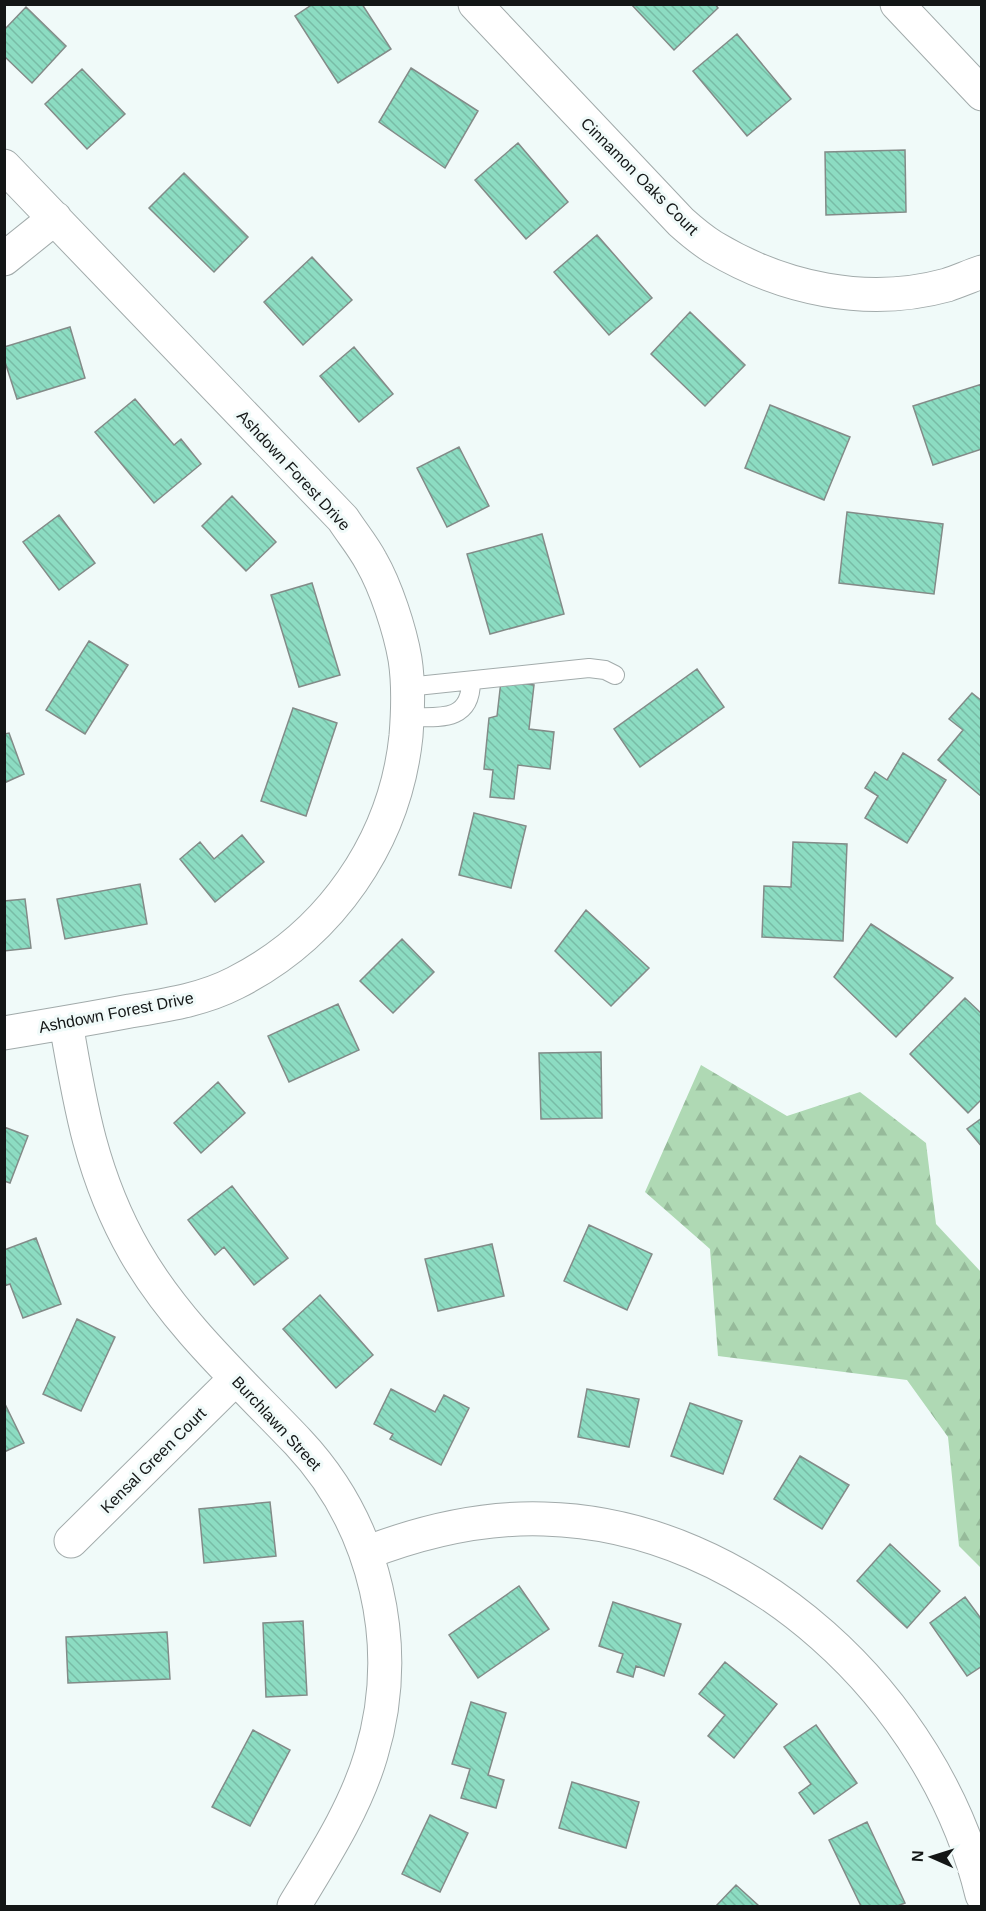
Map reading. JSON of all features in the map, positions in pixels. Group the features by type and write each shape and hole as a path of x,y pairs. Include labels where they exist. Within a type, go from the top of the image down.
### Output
{"street":[{"name":"Cinnamon Oaks Court","path":"475,4 681,222 712,247 763,273 796,284 854,294 906,292 946,285 981,272"},
{"path":"897,4 981,94"},
{"name":"Ashdown Forest Drive","path":"4,165 343,519 372,561 394,616 405,660 407,702 403,760 391,806 372,850 345,893 310,931 276,960 234,984 189,1001 4,1033"},
{"path":"4,259 55,218"},
{"name":"Burchlawn Street","path":"66,1023 89,1142 108,1199 135,1253 169,1302 235,1378 300,1444 329,1480 350,1515 366,1552 383,1616 386,1665 382,1710 371,1755 351,1805 294,1906"},
{"name":"Kensal Green Court","path":"71,1541 235,1378"},
{"path":"366,1552 405,1538 459,1525 545,1518 599,1524 653,1537 706,1557 804,1618 840,1650 886,1702 928,1761 956,1814 975,1869 981,1895"}],"lane":[{"path":"407,702 471,681 589,668 605,670 615,675"},
{"path":"407,702 444,717 460,712 471,691 471,681"}],"green space":[{"path":"701,1065 787,1116 860,1092 926,1143 936,1224 981,1272 981,1568 959,1546 948,1437 907,1380 718,1356 710,1249 645,1192"}],"building":[{"path":"313,4 362,4 391,49 338,83 295,16"},
{"path":"631,4 715,4 718,8 674,50"},
{"path":"26,7 66,46 32,83 4,56 4,30"},
{"path":"737,34 791,99 747,136 693,71"},
{"path":"411,68 478,111 445,168 379,122"},
{"path":"82,69 125,114 87,149 45,104"},
{"path":"518,143 568,202 526,239 475,180"},
{"path":"905,150 906,212 826,215 825,152"},
{"path":"184,173 248,237 214,272 149,208"},
{"path":"597,235 652,298 609,335 554,272"},
{"path":"312,257 352,300 303,345 264,302"},
{"path":"690,312 745,365 705,406 651,354"},
{"path":"70,327 85,378 17,399 4,359 4,347"},
{"path":"354,347 393,394 359,422 320,376"},
{"path":"982,384 982,449 933,465 913,406"},
{"path":"135,399 174,445 181,439 201,464 154,503 95,432"},
{"path":"770,405 850,437 824,500 745,468"},
{"path":"459,447 489,506 447,527 417,468"},
{"path":"232,496 276,542 246,571 202,526"},
{"path":"847,512 943,524 934,594 839,583"},
{"path":"59,515 95,563 59,590 23,542"},
{"path":"542,534 564,614 490,634 467,554"},
{"path":"312,583 340,675 299,687 271,595"},
{"path":"89,641 128,665 85,734 46,710"},
{"path":"697,669 724,707 640,767 614,729"},
{"path":"501,681 534,685 529,729 554,732 550,769 518,765 514,799 490,797 493,770 484,769 489,718 497,716"},
{"path":"972,693 982,701 982,797 938,760 963,730 949,719"},
{"path":"293,708 337,723 306,816 261,801"},
{"path":"9,733 24,774 4,783 4,734"},
{"path":"903,753 946,780 907,843 865,818 878,796 865,788 875,772 887,780"},
{"path":"474,813 526,826 511,888 459,875"},
{"path":"242,835 264,862 215,902 180,859 200,842 214,859"},
{"path":"793,842 847,844 843,941 762,937 764,886 791,887"},
{"path":"140,884 147,924 65,939 57,899"},
{"path":"25,899 31,948 4,951 4,901"},
{"path":"586,910 649,968 611,1006 555,951"},
{"path":"871,924 953,978 896,1037 834,977"},
{"path":"402,939 434,972 393,1013 360,981"},
{"path":"965,998 982,1014 982,1099 968,1113 910,1054"},
{"path":"338,1004 359,1050 289,1082 268,1036"},
{"path":"601,1052 602,1118 541,1119 539,1053"},
{"path":"218,1082 245,1113 201,1153 174,1123"},
{"path":"982,1118 982,1147 967,1129"},
{"path":"4,1127 28,1136 10,1183 4,1181"},
{"path":"232,1186 288,1258 254,1285 224,1247 215,1255 188,1220"},
{"path":"589,1225 652,1254 627,1310 564,1281"},
{"path":"36,1238 61,1304 23,1318 10,1284 4,1286 4,1250"},
{"path":"492,1244 504,1296 438,1311 425,1259"},
{"path":"320,1295 373,1355 336,1388 283,1329"},
{"path":"77,1319 115,1337 81,1411 43,1394"},
{"path":"391,1389 435,1412 444,1395 469,1408 441,1465 390,1439 393,1434 374,1424"},
{"path":"587,1389 639,1399 629,1447 578,1437"},
{"path":"4,1402 24,1443 4,1452"},
{"path":"690,1403 742,1421 723,1474 671,1456"},
{"path":"800,1456 849,1485 822,1529 774,1499"},
{"path":"270,1502 276,1556 204,1563 199,1509"},
{"path":"890,1544 940,1591 907,1628 857,1581"},
{"path":"519,1586 549,1629 478,1678 449,1635"},
{"path":"965,1597 982,1620 982,1666 967,1676 930,1623"},
{"path":"613,1602 681,1624 664,1676 636,1666 633,1677 617,1672 623,1654 599,1646"},
{"path":"303,1621 307,1695 266,1697 263,1623"},
{"path":"167,1632 170,1679 68,1683 66,1637"},
{"path":"725,1662 777,1704 734,1758 708,1736 725,1715 699,1694"},
{"path":"471,1702 506,1713 488,1775 504,1780 496,1808 461,1798 470,1769 452,1764"},
{"path":"816,1725 857,1783 814,1814 799,1793 811,1784 784,1747"},
{"path":"253,1730 290,1750 250,1826 212,1807"},
{"path":"572,1782 639,1802 626,1848 559,1828"},
{"path":"430,1815 468,1833 440,1892 402,1874"},
{"path":"867,1822 905,1903 897,1906 861,1906 829,1840"},
{"path":"736,1885 759,1906 716,1906"}]}
